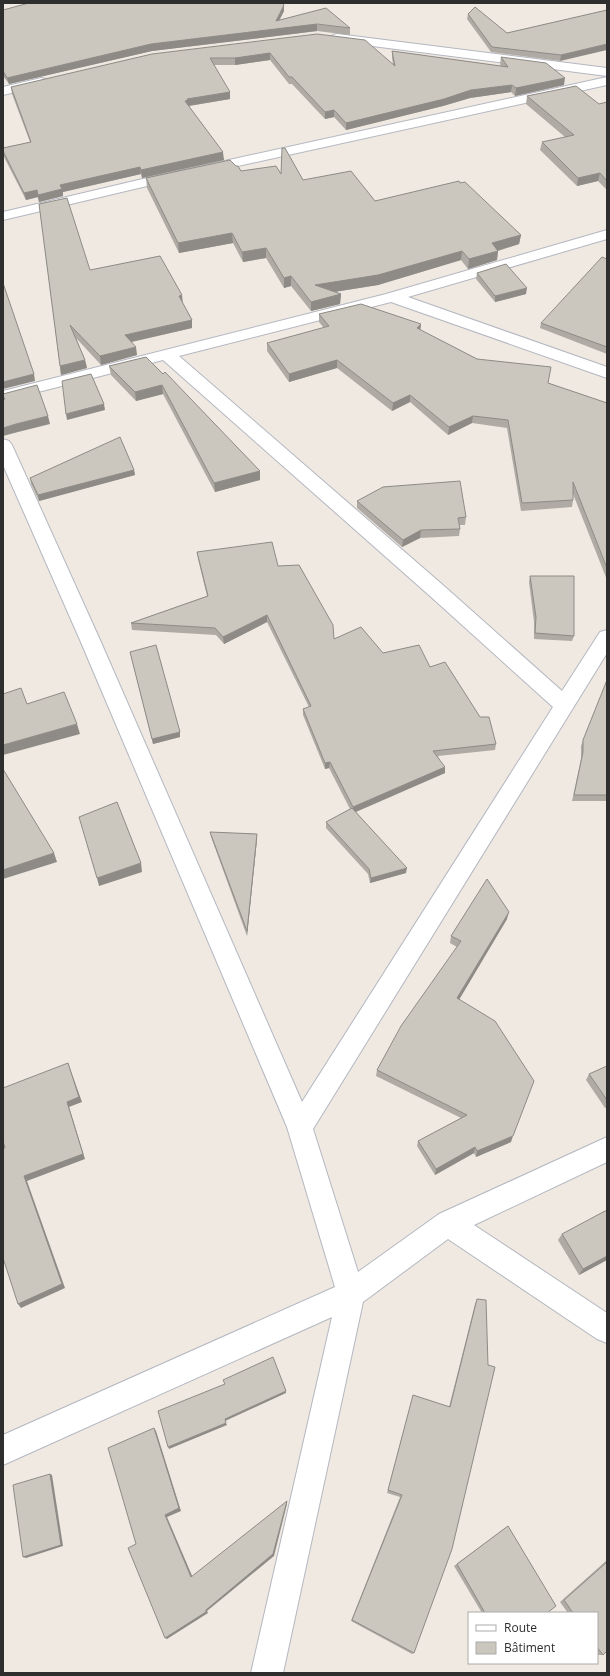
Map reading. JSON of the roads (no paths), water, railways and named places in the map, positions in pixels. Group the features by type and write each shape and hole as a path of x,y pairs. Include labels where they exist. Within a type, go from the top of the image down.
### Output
{"street":[{"path":"325,37 607,72"},
{"path":"3,91 55,79"},
{"path":"3,216 147,182 607,81"},
{"path":"3,396 392,297 607,234"},
{"path":"392,297 607,373"},
{"path":"166,354 437,591 564,705"},
{"path":"3,445 90,640 300,1127 351,1294 267,1673"},
{"path":"300,1127 607,637"},
{"path":"3,1450 351,1294 448,1223 607,1149"},
{"path":"448,1223 607,1329"}]}
